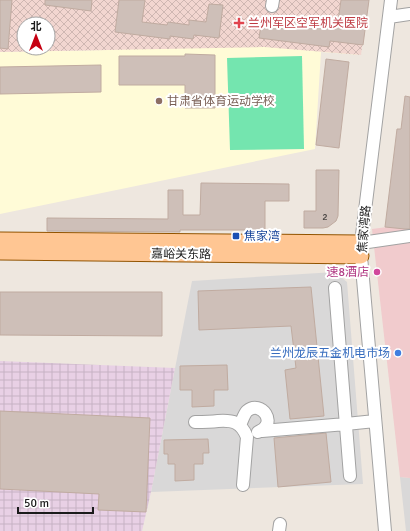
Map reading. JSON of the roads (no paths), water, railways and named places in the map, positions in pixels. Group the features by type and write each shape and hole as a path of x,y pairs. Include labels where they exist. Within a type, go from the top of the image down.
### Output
{"main road":[{"name":"嘉峪关东路","path":"0,240 361,249"},
{"name":"嘉峪关东路","path":"0,252 361,249"}],"street":[{"name":"焦家湾路","path":"385,531 361,249 391,0"},
{"path":"389,17 410,14"},
{"path":"361,249 410,238"},
{"path":"335,288 350,476"},
{"path":"240,425 248,411 259,408 266,413 268,421 262,431"},
{"path":"195,422 226,420 240,425 244,430 247,437 243,485"},
{"path":"247,437 262,431 376,421"}],"place":[{"name":"兰州军区空军机关医院","path":"239,23"},
{"name":"甘肃省体育运动学校","path":"159,101"},
{"name":"焦家湾","path":"236,236"},
{"name":"速8酒店","path":"377,272"},
{"name":"兰州龙辰五金机电市场","path":"398,353"}]}
